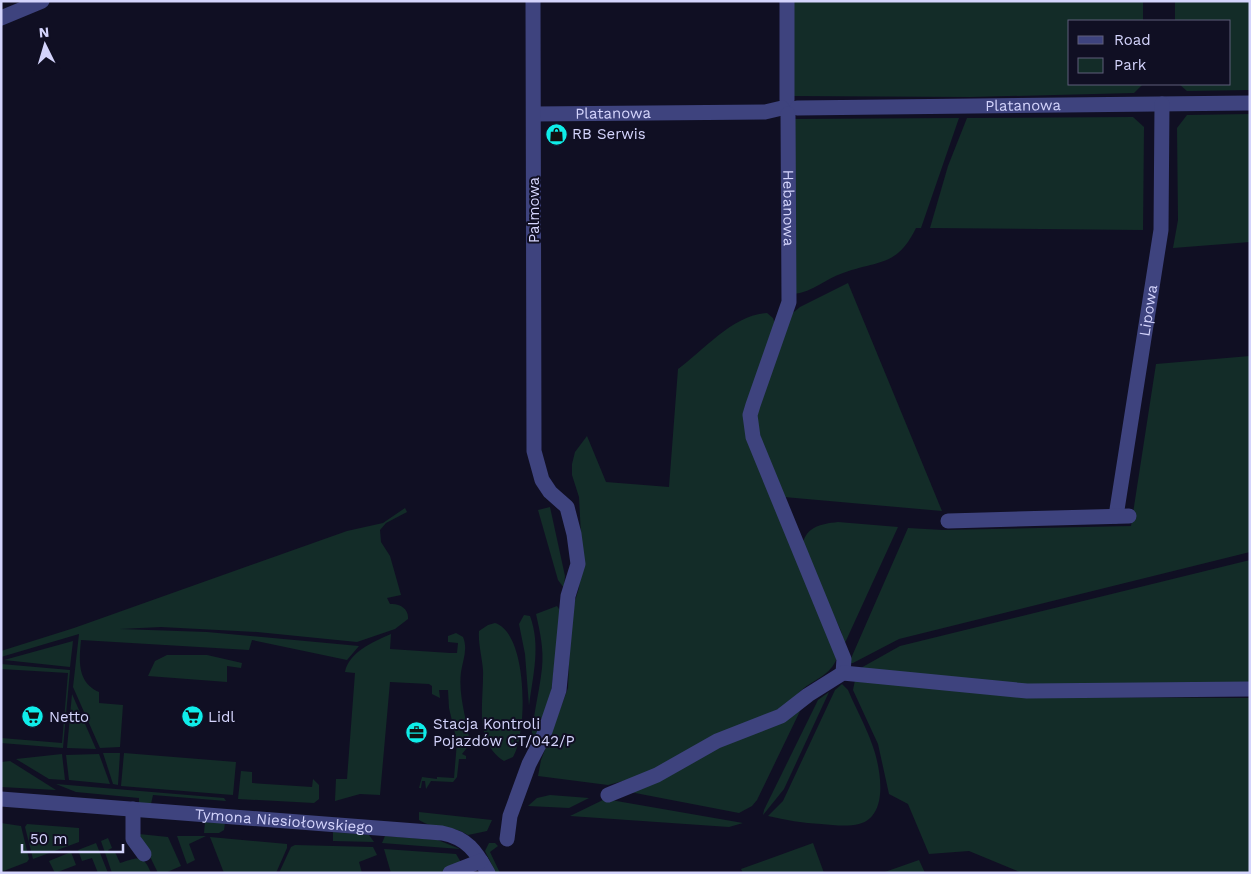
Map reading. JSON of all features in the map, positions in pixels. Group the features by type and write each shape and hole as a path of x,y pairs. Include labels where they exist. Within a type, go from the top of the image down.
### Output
{"street":[{"path":"1,18 42,1"},
{"name":"Palmowa","path":"508,839 510,816 529,764 543,737 559,690 567,604 578,564 574,534 567,506 550,492 537,469 534,451 533,1"},
{"name":"Hebanowa","path":"786,1 789,107 789,302 753,405 751,425 753,437 844,659 843,673"},
{"name":"Platanowa","path":"534,114 765,112 789,107 1250,103"},
{"name":"Lipowa","path":"948,521 1123,516 1161,230 1162,104"},
{"path":"608,796 657,775 717,741 781,716 808,695 843,673 1027,691 1250,689"},
{"name":"Tymona Niesiołowskiego","path":"1,799 442,833 453,835 469,844 484,867"},
{"path":"133,809 133,839 144,854"},
{"path":"450,873 484,867"}],"green space":[{"path":"791,1 1143,1 1143,20 1068,20 1068,85 1142,85 1134,93 970,97 792,96"},
{"path":"1175,1 1250,1 1250,90 1187,91 1180,85 1231,85 1231,20 1175,20"},
{"path":"1250,114 1250,242 1173,248 1178,220 1177,128 1187,115"},
{"path":"1133,117 1144,127 1143,230 930,228 948,166 967,118"},
{"path":"959,118 921,228 916,228 902,250 886,260 843,273 807,291 794,294 792,119"},
{"path":"848,283 942,511 784,497 757,438 756,413 789,316 800,307"},
{"path":"767,313 773,318 775,324 748,404 838,655 829,671 804,688 787,705 638,777 608,785 538,776 541,760 568,688 571,613 579,588 582,555 579,497 572,475 575,452 587,436 606,482 669,487 678,369 731,326 743,319"},
{"path":"1250,356 1250,552 899,639 853,663 849,663 908,528 943,530 1131,526 1156,364"},
{"path":"550,507 565,576 564,588 558,580 538,510"},
{"path":"405,508 407,512 386,523 380,530 381,542 390,556 401,595 387,598 390,604 403,607 408,615 408,619 395,629 357,642 257,632 161,627 120,629 207,632 359,646 347,660 252,640 249,650 81,640 80,663 83,677 92,688 99,692 99,703 123,705 120,747 100,748 73,687 79,634 1,657 1,651 74,628 347,531 383,523"},
{"path":"838,522 898,527 844,645 841,631 802,547 806,535 814,528"},
{"path":"1250,560 1250,685 1028,688 859,669 900,646"},
{"path":"557,606 561,612 550,701 531,750 532,729 542,661 541,641 536,614"},
{"path":"524,615 530,616 536,649 529,706 525,654 519,624"},
{"path":"495,623 506,631 514,645 522,684 523,706 518,744 513,757 504,761 494,753 488,743 482,720 483,670 479,631"},
{"path":"456,633 463,637 465,650 460,681 470,744 462,754 466,756 466,759 459,759 457,777 453,782 431,781 426,789 425,781 422,781 421,788 419,788 422,777 437,779 437,777 454,778 457,742 449,708 448,690 439,690 440,698 432,694 432,686 429,684 390,682 380,795 360,794 335,801 336,779 347,779 355,673 345,672 347,665 357,653 370,644 391,634 390,649 450,653 457,653 458,643 448,642 448,636"},
{"path":"73,641 70,667 4,660"},
{"path":"167,655 207,655 242,663 241,668 227,666 227,682 148,676 155,661"},
{"path":"1,664 70,670 63,748 1,743 1,738 62,743 68,673 1,669"},
{"path":"855,680 1026,697 1250,698 1250,873 1022,873 969,851 929,854 908,804 889,794 878,744 853,690"},
{"path":"842,684 848,690 866,729 877,762 880,793 875,812 868,820 859,824 845,826 801,822 768,816 783,801 835,690"},
{"path":"829,692 784,789 763,815 818,700"},
{"path":"72,694 96,749 67,748"},
{"path":"801,709 757,800 752,806 739,813 630,792 706,752"},
{"path":"103,753 120,753 118,785 113,784"},
{"path":"124,753 236,762 233,795 121,786"},
{"path":"62,754 65,780 49,779 16,759"},
{"path":"99,754 110,784 69,780 66,755"},
{"path":"10,761 56,790 1,787 1,762"},
{"path":"241,771 252,772 252,783 312,787 313,779 319,785 319,799 314,803 238,799"},
{"path":"56,784 224,798 226,801 153,795 151,804 139,803 139,798 76,792"},
{"path":"550,795 589,798 569,808 528,806 537,798"},
{"path":"605,799 743,823 729,827 570,816"},
{"path":"419,812 492,820 487,831 468,835 456,830 425,823 419,820"},
{"path":"205,822 225,823 224,830 219,833 204,833"},
{"path":"1,823 21,826 29,859 27,862 1,872"},
{"path":"27,824 79,828 79,842 33,859 25,827"},
{"path":"333,832 369,835 374,842 333,841"},
{"path":"139,834 168,837 181,866 165,873 158,873"},
{"path":"177,836 206,836 189,844 195,860 187,864"},
{"path":"385,836 438,840 460,849 382,843"},
{"path":"210,837 287,844 287,848 276,873 224,873"},
{"path":"108,838 112,848 108,850 110,853 115,852 120,863 139,859 145,862 151,873 112,873 101,841"},
{"path":"96,843 108,873 98,873 92,858 82,861 78,850"},
{"path":"489,843 495,843 498,846 490,852 500,873 496,873 485,851"},
{"path":"813,843 824,873 743,873 741,869"},
{"path":"295,845 373,847 377,855 359,862 362,873 279,873 291,847"},
{"path":"384,849 456,854 462,864 438,873 391,873"},
{"path":"71,852 76,865 55,873 49,861"},
{"path":"919,860 925,873 882,873"}],"place":[{"name":"RB Serwis","path":"556,134"},
{"name":"Netto","path":"33,717"},
{"name":"Lidl","path":"192,717"},
{"name":"Stacja Kontroli Pojazdów CT/042/P","path":"417,733"}]}
